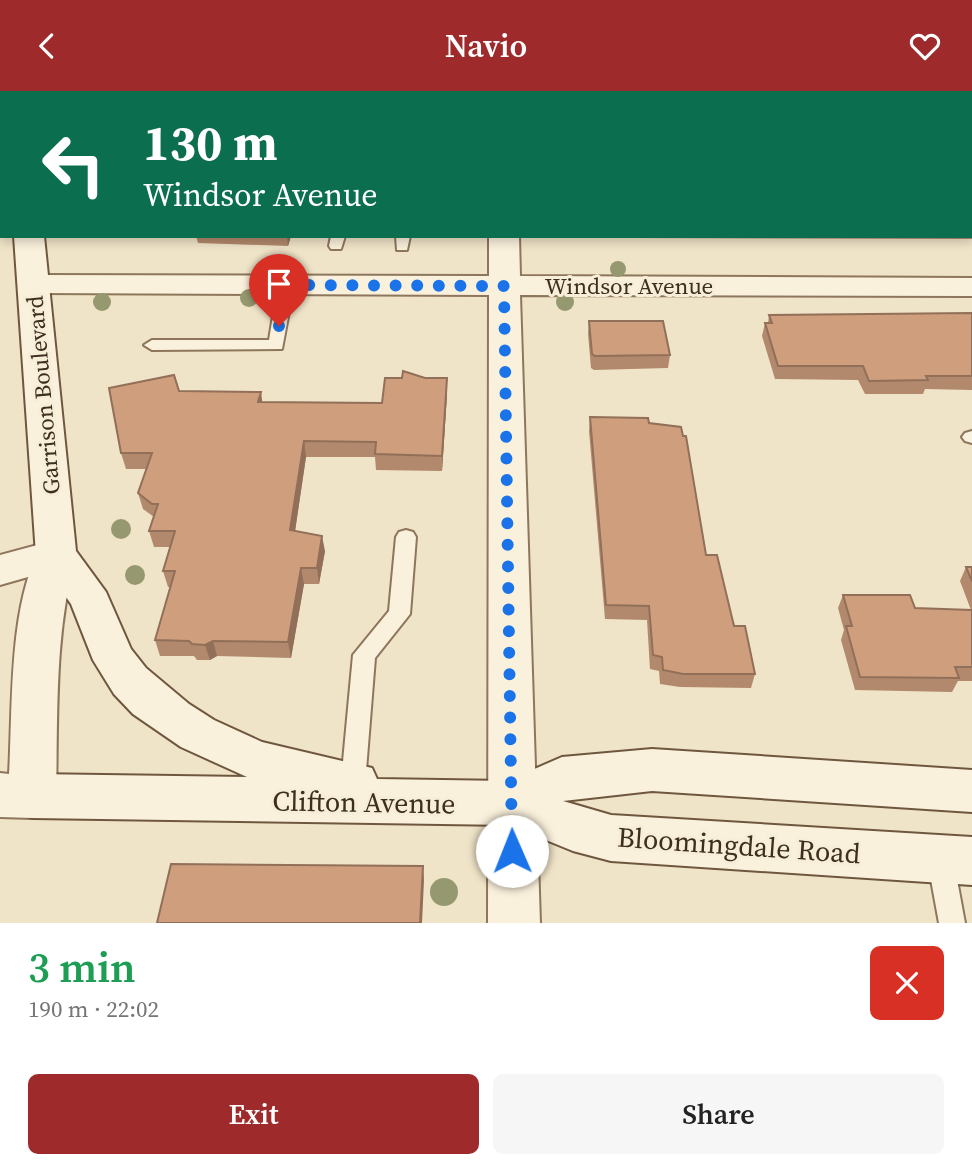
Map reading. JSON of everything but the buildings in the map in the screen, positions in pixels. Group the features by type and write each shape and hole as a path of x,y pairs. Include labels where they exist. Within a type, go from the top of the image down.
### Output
{"street":[{"name":"Garrison Boulevard","path":"16,796 45,584 56,555 29,238"},
{"path":"504,238 514,923"},
{"name":"Windsor Avenue","path":"34,284 972,287"},
{"path":"0,570 56,555 78,580 94,608 116,662 144,696 184,725 239,753 301,774 353,783 413,803"},
{"name":"Clifton Avenue","path":"16,796 511,803 562,778 652,770 806,778 972,791"},
{"name":"Bloomingdale Road","path":"511,803 573,828 611,838 956,859"}],"lane":[{"path":"152,345 276,345 286,285"},
{"path":"353,783 363,655 399,614 406,537"},
{"path":"952,923 956,859"}],"route":[{"path":"279,326 286,285 504,286 512,851"}]}
